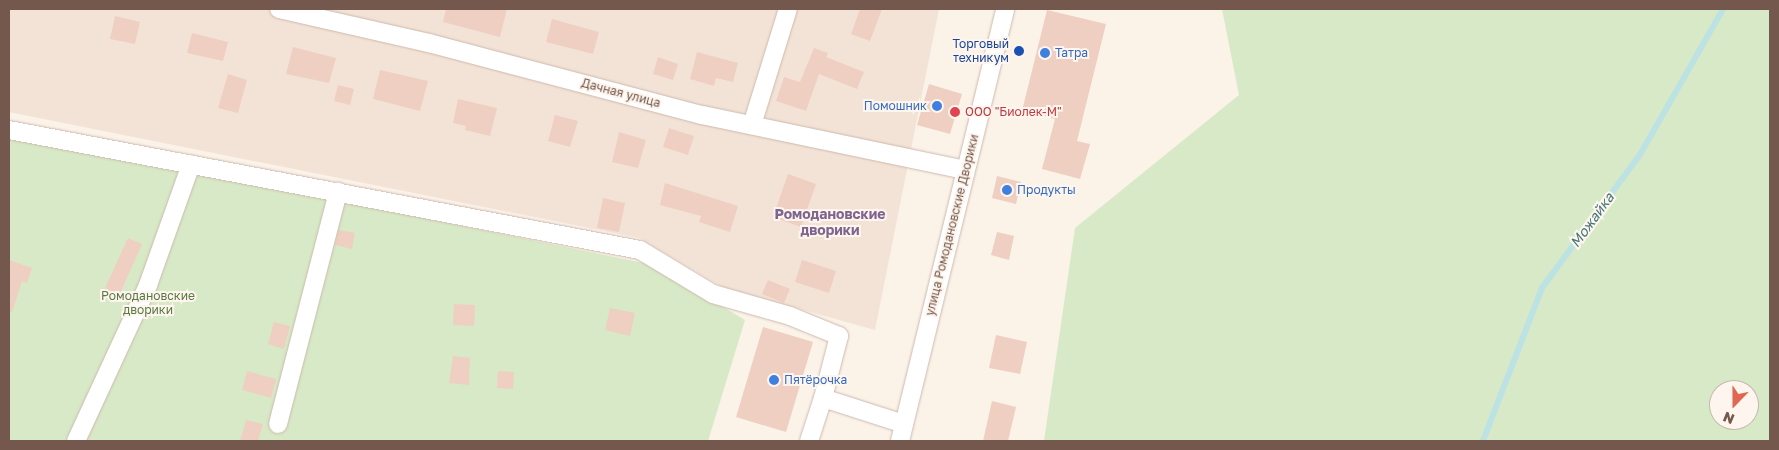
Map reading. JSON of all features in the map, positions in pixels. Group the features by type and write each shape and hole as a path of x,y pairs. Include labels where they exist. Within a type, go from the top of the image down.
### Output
{"street":[{"name":"Дачная улица","path":"279,9 429,43 752,125 965,170"},
{"path":"752,125 788,9"},
{"name":"улица Ромодановские Дворики","path":"902,433 1005,9"},
{"path":"9,132 191,164 640,250 713,294 790,316 840,336 810,441"},
{"path":"76,441 148,285 191,164"},
{"path":"278,424 338,192"},
{"path":"823,398 902,433"}],"shaded area":[{"path":"9,9 939,9 875,330 724,288 639,238 9,112"}],"green space":[{"path":"1222,9 1770,9 1770,441 1044,441 1075,228 1239,95"},
{"name":"Ромодановские дворики","path":"9,133 653,265 745,320 708,441 9,441"}],"building":[{"path":"446,9 507,9 500,37 443,22"},
{"path":"860,9 882,9 870,41 851,34"},
{"path":"1047,10 1106,24 1077,141 1090,144 1080,179 1042,169 1055,119 1022,111"},
{"path":"115,16 140,22 135,44 110,39"},
{"path":"552,19 599,32 593,54 546,42"},
{"path":"192,33 228,42 223,61 187,53"},
{"path":"293,47 336,58 329,83 286,74"},
{"path":"814,48 828,53 826,57 864,72 857,89 819,74 806,111 776,101 784,77 800,82"},
{"path":"697,52 738,63 733,82 716,78 714,86 690,79"},
{"path":"658,57 678,64 673,80 653,74"},
{"path":"380,70 428,81 420,111 373,99"},
{"path":"228,74 247,80 238,113 218,108"},
{"path":"929,84 962,94 950,134 917,125"},
{"path":"338,85 354,89 350,105 334,101"},
{"path":"458,99 497,108 490,136 465,130 466,126 453,123"},
{"path":"555,115 578,121 570,147 548,141"},
{"path":"669,128 694,136 688,155 663,147"},
{"path":"619,132 646,140 638,168 612,162"},
{"path":"788,174 816,184 801,227 773,217"},
{"name":"Продукты","path":"997,176 1021,182 1016,204 992,198"},
{"path":"665,183 738,206 730,232 699,222 701,216 660,205"},
{"path":"603,198 625,203 619,232 597,228"},
{"path":"339,230 355,233 352,249 335,245"},
{"path":"997,232 1014,236 1009,260 991,255"},
{"path":"128,238 142,244 119,296 105,288"},
{"path":"9,260 32,268 27,283 22,281 12,312 9,312"},
{"path":"802,260 836,271 829,293 795,282"},
{"path":"768,280 790,289 784,303 762,294"},
{"path":"454,304 475,305 474,326 453,325"},
{"path":"610,308 635,313 630,336 605,330"},
{"path":"274,322 290,326 284,349 268,344"},
{"name":"Пятёрочка","path":"763,327 813,342 786,432 736,417"},
{"path":"996,335 1027,342 1020,374 989,368"},
{"path":"453,356 470,358 469,385 449,383"},
{"path":"247,371 276,379 271,398 242,390"},
{"path":"498,371 514,372 513,389 497,388"},
{"path":"992,401 1016,407 1008,441 983,441"},
{"path":"246,420 263,424 258,441 240,441"}],"waterway":[{"name":"Можайка","path":"1483,441 1542,288 1641,153 1723,9"}],"place":[{"name":"Торговый техникум","path":"1019,51"},
{"name":"Татра","path":"1045,53"},
{"name":"Помошник","path":"937,106"},
{"name":"ООО \"Биолек-М\"","path":"955,112"},
{"name":"Продукты","path":"1007,190"},
{"name":"Пятёрочка","path":"774,380"}],"district":[{"name":"Ромодановские дворики","path":"830,222"}]}
